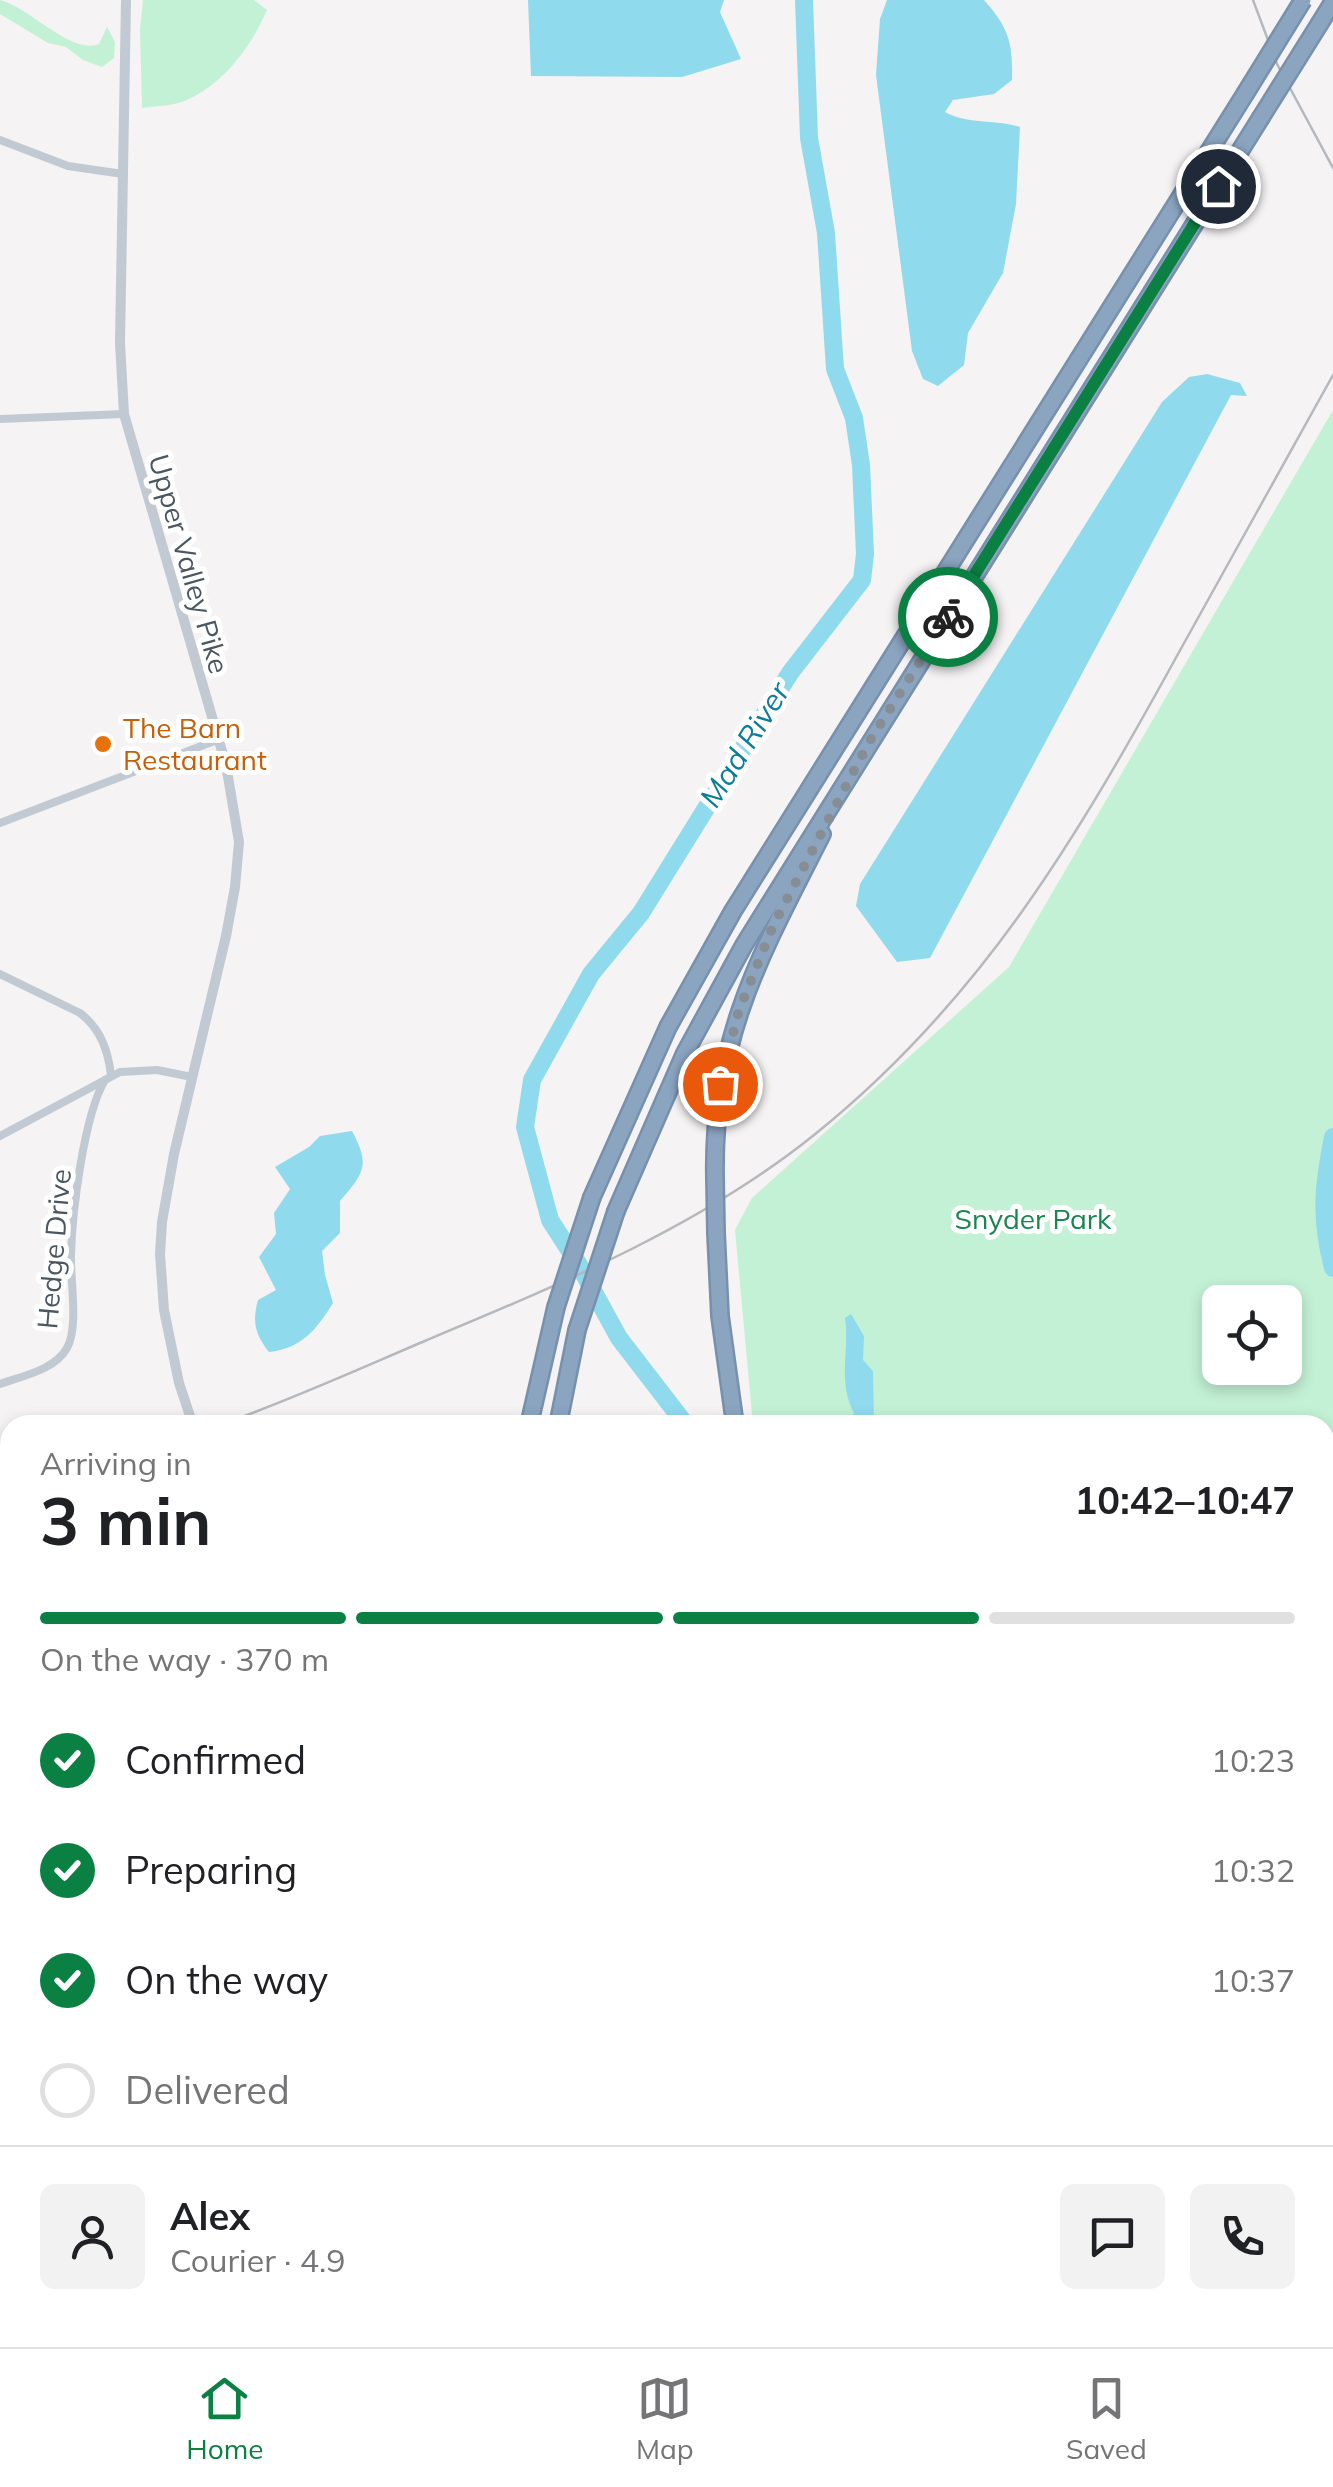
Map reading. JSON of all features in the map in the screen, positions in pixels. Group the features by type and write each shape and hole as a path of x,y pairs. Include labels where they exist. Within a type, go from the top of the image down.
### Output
{"highway":[{"path":"531,1415 556,1307 592,1197 668,1027 733,911 1304,0"},
{"path":"560,1415 577,1330 616,1211 664,1098 714,997 869,742 1333,2"},
{"path":"734,1415 720,1316 716,1232 720,1084 739,1010 773,926 869,742"}],"street":[{"name":"Upper Valley Pike","path":"126,0 120,342 124,414 237,820 238,865 226,936 166,1192 160,1254 170,1346 190,1415"},
{"path":"0,140 34,156 89,172 123,174"},
{"path":"0,419 124,414"},
{"path":"0,823 217,740"},
{"path":"0,974 91,1022 108,1055 108,1078"},
{"path":"0,1136 53,1111 108,1078 157,1070 192,1077"},
{"name":"Hedge Drive","path":"0,1384 40,1369 68,1346 73,1222 94,1103 108,1078"}],"green space":[{"path":"0,0 76,43 99,44 107,27 115,42 114,58 102,67 83,60 66,47 48,43 0,14"},
{"path":"143,0 254,0 267,10 244,51 210,86 182,102 142,108"},
{"name":"Snyder Park","path":"1333,410 1333,1415 752,1415 735,1230 752,1198 1009,967"}],"water":[{"path":"528,0 724,0 720,12 741,59 682,77 531,76"},
{"path":"887,0 984,0 1004,28 1012,56 1012,80 994,94 953,100 945,112 963,119 1020,127 1016,204 1003,273 968,333 964,365 938,386 923,379 912,351 876,75 880,19"},
{"path":"1207,374 1240,383 1247,396 1231,395 930,958 897,962 856,906 860,884 1162,402 1189,377"},
{"path":"352,1131 361,1152 362,1168 340,1201 340,1233 322,1251 333,1303 307,1336 290,1347 269,1352 258,1333 255,1315 258,1300 276,1290 259,1257 276,1234 274,1213 290,1189 275,1167 320,1136"},
{"path":"851,1314 864,1336 863,1360 873,1371 874,1415 854,1415 849,1401 845,1318"}],"waterway":[{"name":"Mad River","path":"678,1415 619,1338 550,1220 525,1127 532,1080 591,974 641,913 790,673 862,580 865,554 861,465 854,418 835,369 826,233 809,138 804,0"},
{"path":"1333,1137 1324,1202 1333,1268"}],"railway":[{"path":"1253,0 1277,64 1333,168"},
{"path":"246,1415 628,1251 725,1198 770,1168 873,1083 976,972 1062,852 1140,722 1333,375"}],"way so far":[{"path":"720,1084 739,1010 773,926 869,742 948,617"}],"place":[{"name":"The Barn Restaurant","path":"103,744"}],"route":[{"path":"948,617 1218,186"}]}
